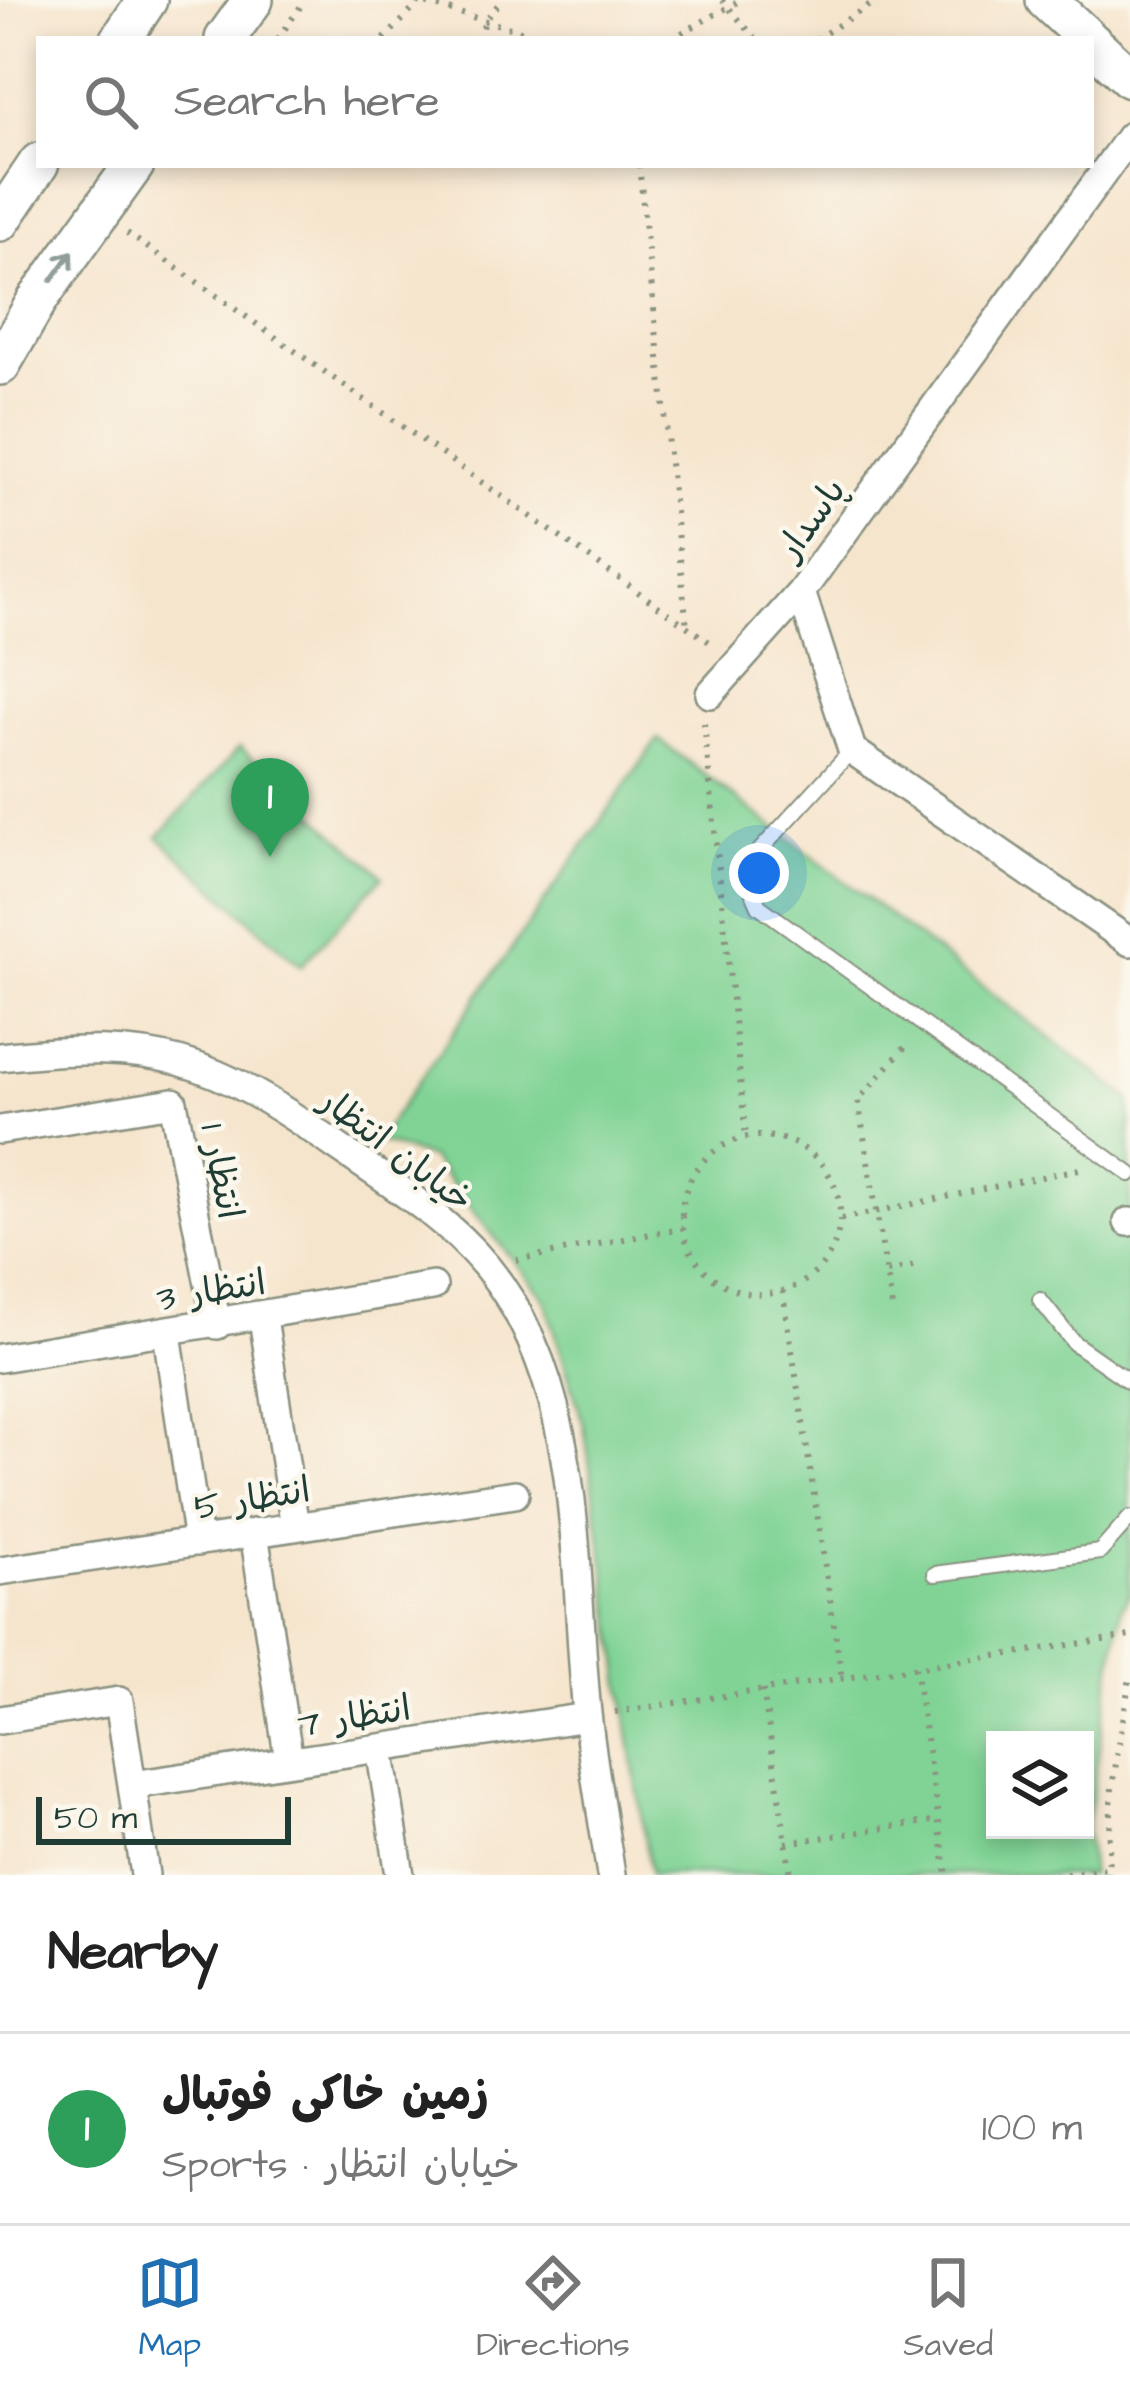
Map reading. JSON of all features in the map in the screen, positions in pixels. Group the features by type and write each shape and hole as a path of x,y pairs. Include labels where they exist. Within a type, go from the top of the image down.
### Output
{"main road":[{"path":"124,36 148,0"},
{"path":"227,36 253,0"},
{"path":"1046,0 1086,36"},
{"path":"1094,44 1130,78"},
{"path":"0,221 36,167"},
{"path":"0,364 132,168"}],"street":[{"name":"پاسدار","path":"852,750 801,592 1130,136"},
{"path":"710,694 801,592"},
{"path":"852,750 1130,942"},
{"name":"خیابان انتظار","path":"0,1057 129,1050 193,1062 255,1089 428,1210 486,1266 517,1311 558,1423 587,1717 611,1875"},
{"name":"انتظار 1","path":"0,1130 173,1102 217,1325"},
{"name":"انتظار 3","path":"0,1358 263,1318 433,1286"},
{"path":"263,1318 295,1527"},
{"path":"166,1333 198,1541"},
{"name":"انتظار 5","path":"0,1571 515,1494"},
{"path":"254,1533 289,1762"},
{"path":"0,1720 118,1701 145,1875"},
{"name":"انتظار 7","path":"132,1785 587,1717"},
{"path":"380,1748 400,1875"}],"lane":[{"path":"852,750 753,858 748,881 759,906 1130,1174"},
{"path":"1040,1300 1074,1342 1130,1382"},
{"path":"935,1574 1100,1552 1130,1518"}],"path":[{"path":"280,36 305,0"},
{"path":"481,36 485,20 502,0"},
{"path":"676,36 726,3 741,0"},
{"path":"821,36 878,0"},
{"path":"387,36 418,1 537,36"},
{"path":"726,3 754,36"},
{"path":"638,168 687,628"},
{"path":"100,213 737,662"},
{"path":"710,694 703,728 746,1137"},
{"path":"892,1306 858,1100 923,1028"},
{"path":"746,1137 774,1137 801,1147 823,1165 837,1190 841,1219 824,1264 783,1292 757,1295 719,1282 691,1253 682,1228 682,1204 696,1171 723,1146 746,1137"},
{"path":"841,1219 1113,1162"},
{"path":"486,1266 682,1228"},
{"path":"886,1272 913,1266"},
{"path":"783,1292 842,1678"},
{"path":"587,1717 1130,1636"},
{"path":"915,1667 947,1875"},
{"path":"1054,1875 1107,1871 1112,1788 1130,1677"},
{"path":"763,1690 790,1875"},
{"path":"786,1843 939,1820"}],"green space":[{"path":"658,739 1130,1099 1130,1593 1122,1607 1094,1780 1094,1731 986,1731 986,1839 1087,1839 1091,1875 650,1875 584,1426 545,1299 430,1158 377,1141"},
{"path":"240,747 383,876 301,966 158,837"}],"place":[{"name":"زمین خاکی فوتبال","path":"270,857"}]}
